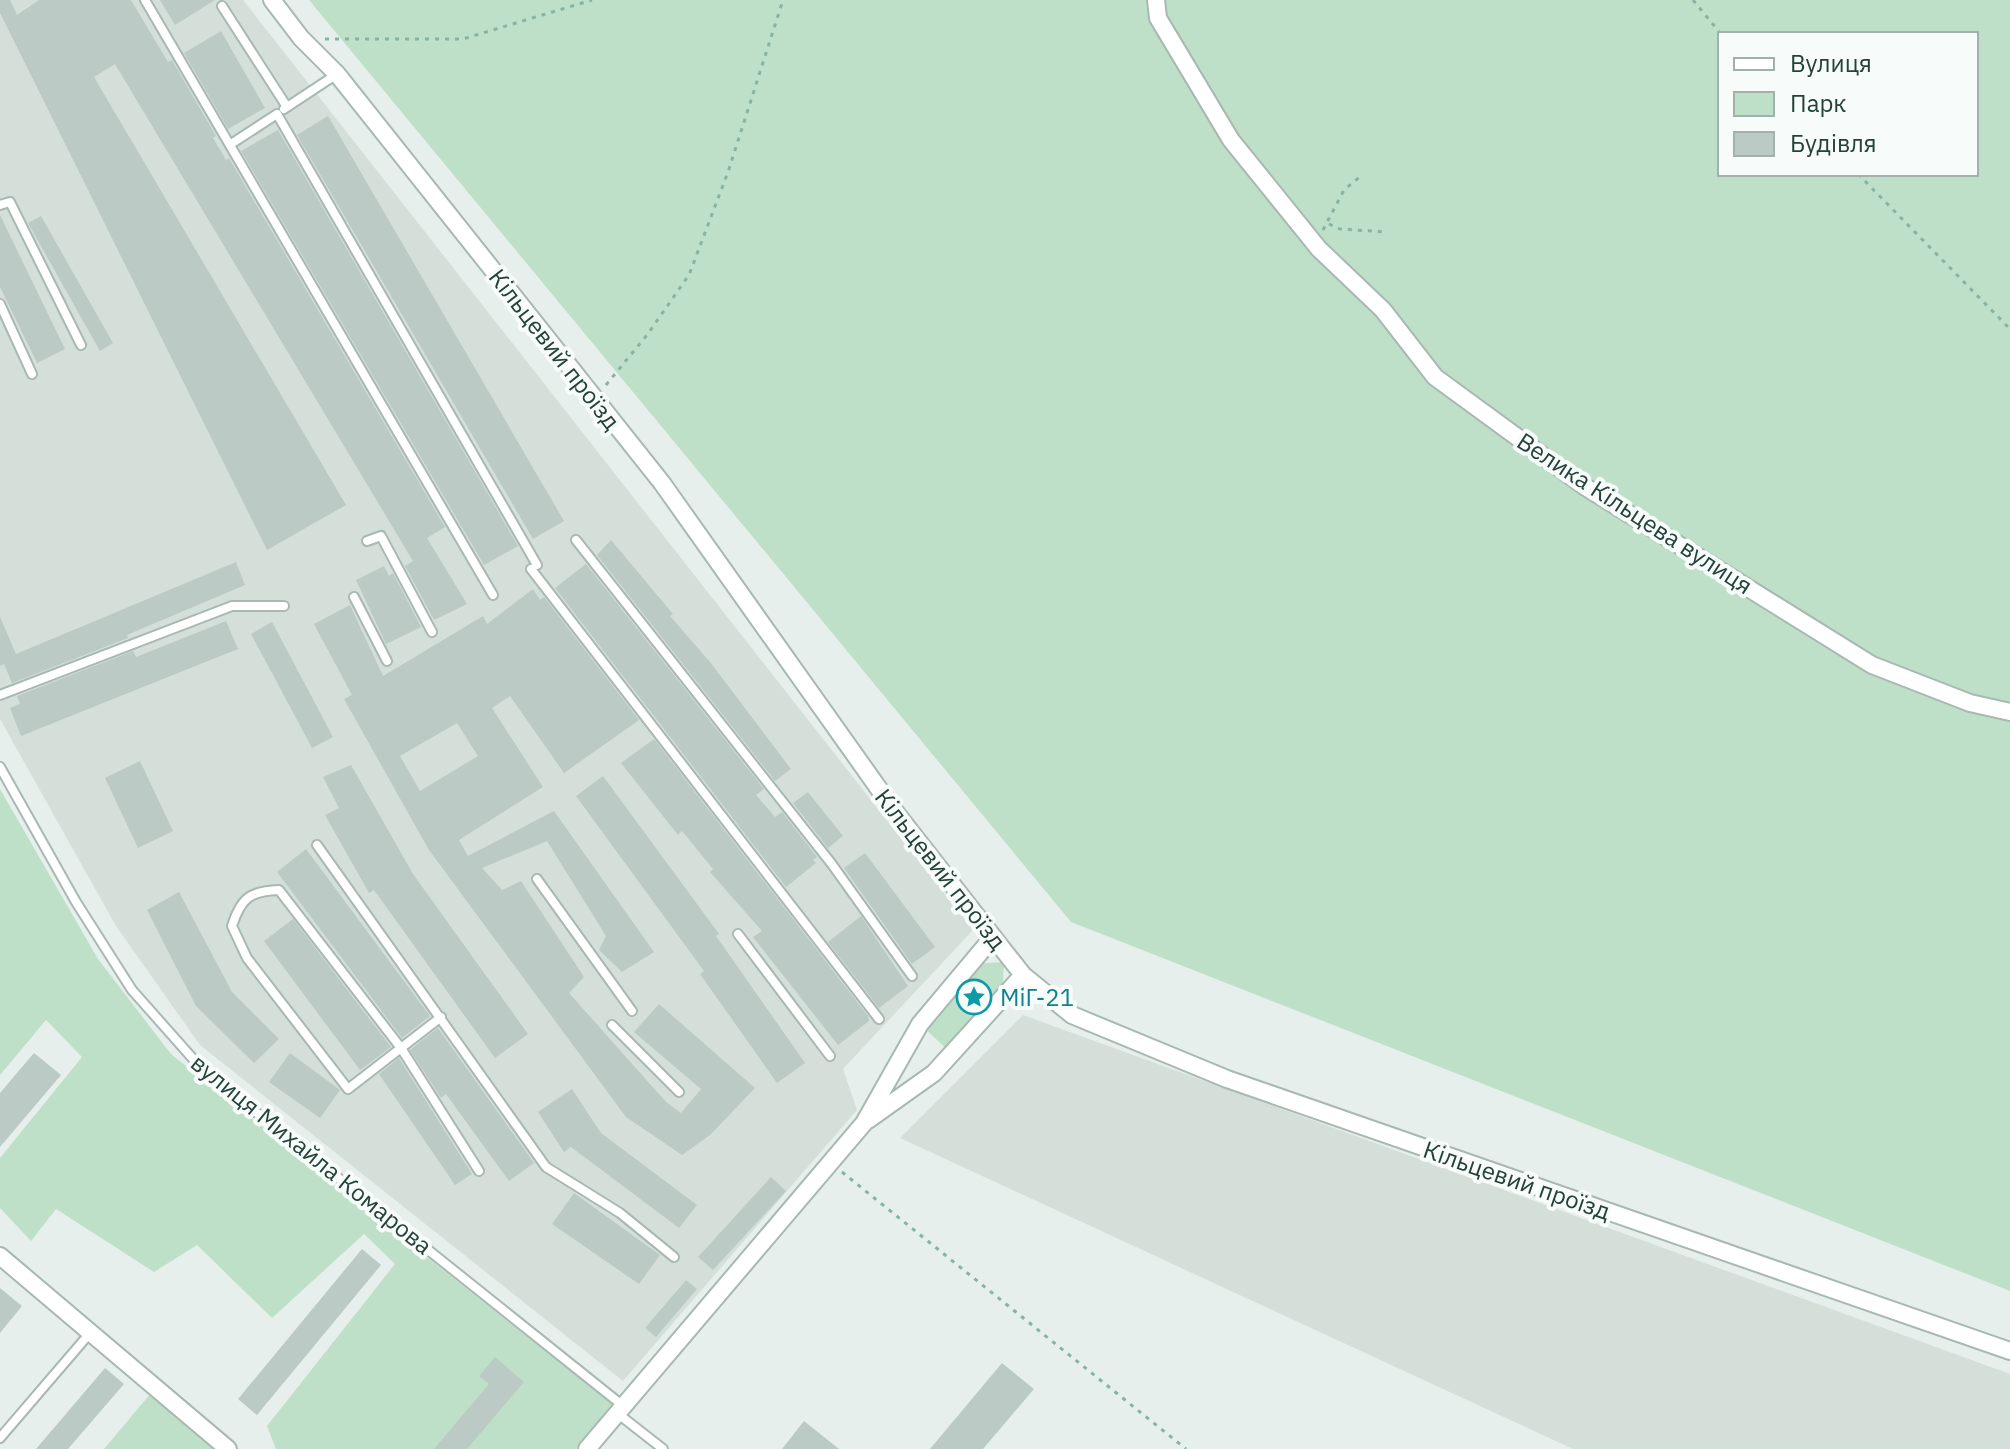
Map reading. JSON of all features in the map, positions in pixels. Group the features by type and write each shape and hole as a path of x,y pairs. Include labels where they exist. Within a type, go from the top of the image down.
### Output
{"street":[{"name":"Кільцевий проїзд","path":"272,0 301,38 337,74 662,483 896,813 993,937 1023,975 1072,1015 1227,1079 2010,1351"},
{"name":"Велика Кільцева вулиця","path":"1156,0 1158,18 1231,140 1312,240 1383,310 1435,377 1584,486 1872,665 1970,703 2010,712"},
{"path":"587,1449 864,1123 920,1024 993,937"},
{"path":"864,1123 934,1073 1023,975"},
{"path":"0,1256 228,1449"}],"lane":[{"path":"145,0 493,595"},
{"path":"222,6 287,107"},
{"path":"231,144 337,74"},
{"path":"277,114 534,567 879,1019"},
{"path":"0,205 10,202 81,345"},
{"path":"0,304 32,374"},
{"path":"367,541 381,536 432,632"},
{"path":"576,540 831,863 912,976"},
{"path":"354,597 387,661"},
{"path":"0,695 232,606 284,606"},
{"name":"вулиця Михайла Комарова","path":"0,767 76,902 132,990 202,1069 619,1408 663,1449"},
{"path":"317,845 546,1167 620,1213 674,1257"},
{"path":"537,879 632,1011"},
{"path":"441,1017 401,1048 348,1089 247,958 232,926 239,904 255,891 279,890 401,1048 479,1171"},
{"path":"738,934 830,1056"},
{"path":"612,1025 679,1092"},
{"path":"0,1438 90,1332"}],"path":[{"path":"301,38 463,39 592,0"},
{"path":"597,396 647,335 689,275 728,172 783,0"},
{"path":"1693,0 1719,32"},
{"path":"1312,240 1329,224 1344,190 1362,175"},
{"path":"1860,176 2010,329"},
{"path":"1329,224 1340,229 1387,232"},
{"path":"830,1162 1186,1449"}],"shaded area":[{"path":"0,0 243,0 973,930 843,1069 857,1110 623,1381 200,1045 116,926 0,719"},
{"path":"1023,1015 2010,1374 2010,1449 1573,1449 900,1138"}],"green space":[{"path":"309,0 2010,0 2010,1291 1071,922"},
{"path":"0,789 98,959 171,1054 612,1404 576,1449 276,1449 267,1426 395,1264 364,1234 272,1318 197,1245 154,1272 56,1209 31,1241 0,1208 0,1158 82,1057 46,1020 0,1075"},
{"path":"1004,962 1002,998 952,1054 920,1024 970,964"},
{"path":"151,1393 218,1449 104,1449"}],"building":[{"path":"0,0 10,0 17,15 39,0 131,0 168,62 172,60 216,136 213,138 226,160 229,158 445,527 427,538 467,604 434,620 405,566 413,561 115,64 94,77 346,505 267,550 0,13"},
{"path":"160,0 215,0 175,25"},
{"path":"221,31 265,108 228,129 184,53"},
{"path":"328,116 564,521 533,539 297,135"},
{"path":"278,130 518,546 484,565 241,151"},
{"path":"0,215 65,349 37,363 0,287"},
{"path":"41,216 113,343 100,351 28,223"},
{"path":"611,540 673,614 670,616 710,662 791,769 775,781 597,555"},
{"path":"236,562 245,585 127,635 128,638 12,683 4,664 0,666 0,617 16,654"},
{"path":"586,564 764,789 756,795 775,817 782,812 817,857 813,860 816,863 786,887 555,588"},
{"path":"384,566 389,576 393,573 421,627 386,644 356,580"},
{"path":"533,589 540,600 544,597 639,720 564,773 510,696 492,708 543,787 459,840 468,856 554,811 654,952 622,972 599,950 606,936 547,841 482,868 502,890 521,881 584,977 569,993 666,1102 681,1113 701,1089 634,1032 659,1004 755,1088 710,1135 682,1155 626,1117 429,850 344,699 352,695 314,624 350,605 383,676 483,616 487,624","holes":["457,723 478,756 420,791 400,756"]},
{"path":"226,621 238,649 21,736 10,708 20,704 17,696 133,651 136,657"},
{"path":"272,622 333,737 312,748 251,634"},
{"path":"654,739 868,1016 869,1021 838,1045 753,937 762,931 710,872 713,869 682,831 678,835 621,763"},
{"path":"140,761 173,831 138,848 105,778"},
{"path":"351,765 413,874 528,1034 495,1058 374,890 369,893 325,815 339,808 323,777"},
{"path":"603,776 719,934 716,936 805,1063 777,1083 700,974 704,971 576,796"},
{"path":"808,792 843,836 828,848 793,803"},
{"path":"306,849 430,1016 402,1038 277,872"},
{"path":"865,853 935,947 912,964 844,868"},
{"path":"179,892 232,992 279,1039 254,1063 196,1006 147,910"},
{"path":"861,916 908,986 879,1008 828,942"},
{"path":"293,919 391,1047 360,1070 264,941"},
{"path":"438,1028 534,1163 509,1181 446,1094 441,1098 410,1050"},
{"path":"34,1053 61,1075 0,1147 0,1093"},
{"path":"290,1053 340,1090 320,1118 269,1082"},
{"path":"399,1058 472,1174 455,1185 379,1074"},
{"path":"572,1089 601,1133 697,1205 679,1228 571,1147 564,1152 538,1112"},
{"path":"771,1177 786,1191 713,1270 698,1257"},
{"path":"574,1193 660,1255 639,1284 552,1224"},
{"path":"362,1249 381,1265 257,1415 238,1399"},
{"path":"686,1280 697,1289 656,1337 645,1328"},
{"path":"0,1288 22,1306 0,1333"},
{"path":"495,1357 524,1382 467,1449 434,1449 489,1384 479,1376"},
{"path":"1002,1363 1034,1389 983,1449 930,1449"},
{"path":"105,1368 124,1384 68,1449 36,1449"},
{"path":"804,1421 839,1449 782,1449"}],"place":[{"name":"МіГ-21","path":"974,997"}]}
